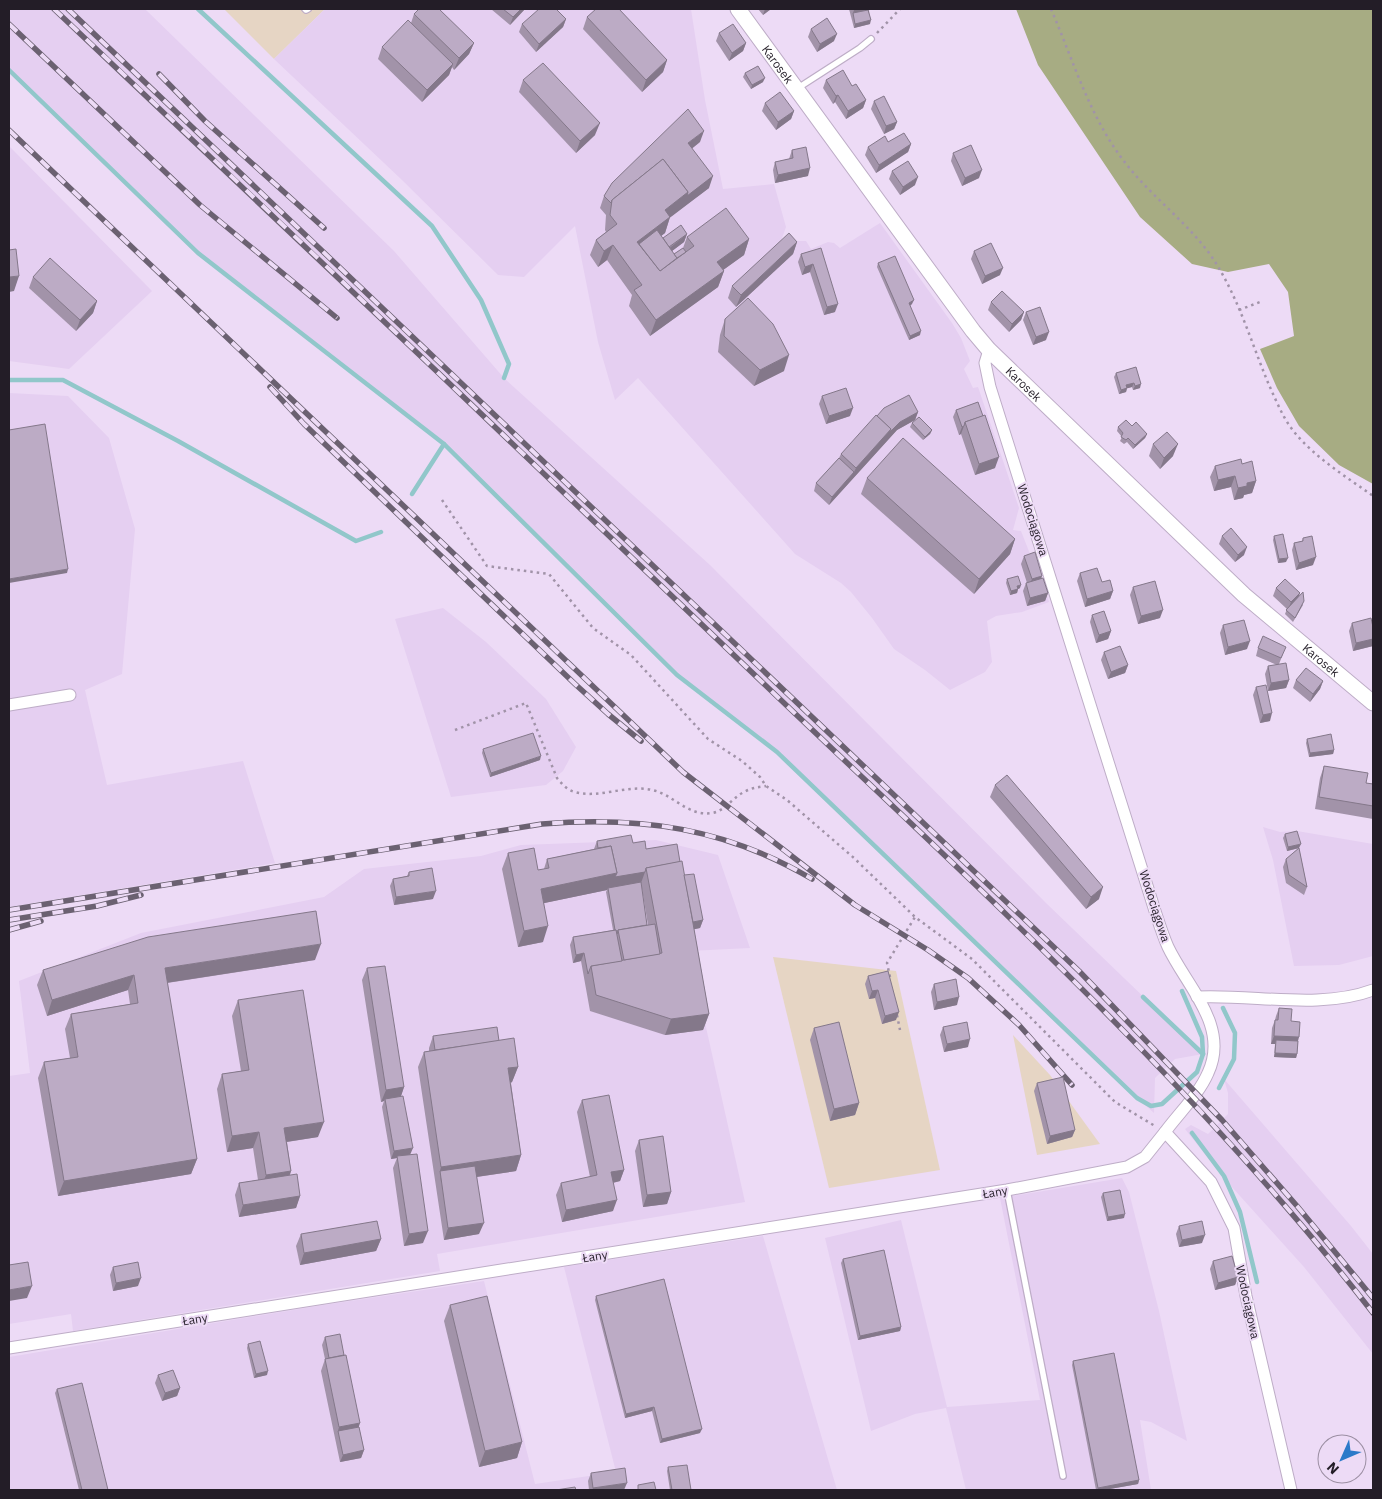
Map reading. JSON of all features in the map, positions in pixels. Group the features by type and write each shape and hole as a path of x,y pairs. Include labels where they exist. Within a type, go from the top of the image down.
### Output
{"street":[{"name":"Karosek","path":"738,9 874,197 989,350 1244,595 1373,703"},
{"name":"Wodociągowa","path":"989,350 985,363 990,387 1155,911 1167,946 1207,1013 1213,1029 1215,1044 1209,1072 1165,1132 1211,1182 1234,1228 1246,1296 1290,1490"},
{"path":"9,705 70,694"},
{"path":"1198,997 1218,996 1308,1000 1338,998 1373,990"},
{"name":"Łany","path":"9,1348 1007,1190 1127,1167 1145,1157 1165,1132"}],"lane":[{"path":"797,89 871,39"},
{"path":"1007,1190 1063,1476"}],"path":[{"path":"871,39 900,9"},
{"path":"1051,9 1097,120 1127,165 1204,246 1220,269 1239,310 1267,380 1288,424 1310,448 1373,496"},
{"path":"1239,310 1260,302"},
{"path":"442,500 487,566 549,574 593,628 631,655 708,740 742,761 760,777 766,786 787,800 847,852 915,917 972,959 1115,1102 1165,1132"},
{"path":"455,730 526,703 556,778 565,787 574,792 652,789 667,795 696,812 710,814 727,806 743,793 766,786"},
{"path":"891,982 887,963 915,917"},
{"path":"896,1011 900,1030"}],"shaded area":[{"path":"9,9 145,9 394,251 504,378 710,565 1046,903 1203,1054 1175,1059 1155,1078 1154,1113 777,752 677,675 444,444 198,253 9,70"},
{"path":"224,9 325,9 274,59"},
{"path":"325,9 691,9 705,100 723,189 774,184 786,227 781,241 806,241 811,249 828,242 834,243 840,248 880,223 961,338 970,361 964,369 973,388 978,387 1019,508 1013,530 1021,531 1030,554 1033,553 1049,602 1022,612 996,616 987,621 992,662 985,672 950,690 894,649 851,592 841,583 795,554 638,378 615,400 598,342 575,226 524,277 498,275 402,180 274,59"},
{"path":"9,146 152,291 69,369 9,361"},
{"path":"9,393 68,396 109,438 135,529 122,674 85,690 107,785 243,761 275,863 9,907"},
{"path":"443,608 486,642 546,699 576,747 563,771 546,785 451,797 395,619"},
{"path":"1263,827 1280,832 1297,831 1373,844 1373,956 1339,965 1294,966 1273,860"},
{"path":"656,840 718,855 750,948 689,951 745,1202 437,1254 440,1271 73,1331 71,1314 9,1324 9,1076 30,1073 19,981 141,933 324,897 364,869 481,856 521,845"},
{"path":"773,957 896,971 940,1170 829,1188"},
{"path":"1013,1035 1050,1075 1100,1144 1037,1155"},
{"path":"1224,1079 1373,1254 1373,1354 1304,1267 1222,1176 1185,1129 1191,1125 1208,1134 1228,1114 1228,1093"},
{"path":"1122,1178 1129,1192 1159,1311 1187,1441 1151,1422 1140,1420 1151,1490 966,1490 946,1408 915,1414 871,1431 825,1238 901,1220 947,1407 1040,1400 1000,1198"},
{"path":"763,1236 837,1490 9,1490 9,1357 317,1306 484,1281 535,1484 616,1472 564,1267"}],"green space":[{"path":"1016,9 1373,9 1373,484 1339,465 1299,426 1277,388 1260,349 1294,336 1288,292 1269,264 1228,272 1192,264 1140,217 1038,65"}],"building":[{"path":"419,9 439,9 474,43 459,58 414,14"},
{"path":"503,9 521,9 513,17"},
{"path":"539,9 556,9 566,19 539,44 522,24"},
{"path":"596,9 619,9 667,60 646,80 587,17"},
{"path":"868,10 871,20 855,24 853,13"},
{"path":"827,18 837,34 820,44 811,29"},
{"path":"408,20 453,64 427,90 382,47"},
{"path":"733,24 746,43 732,53 719,33"},
{"path":"543,63 600,123 580,141 523,80"},
{"path":"758,66 765,78 752,85 745,73"},
{"path":"843,70 852,86 856,84 866,100 848,111 826,80"},
{"path":"780,92 794,111 778,122 765,103"},
{"path":"884,96 897,122 886,126 874,101"},
{"path":"688,109 704,131 688,143 713,176 687,196 688,192 663,159 612,200 611,203 604,196 612,183"},
{"path":"904,133 911,144 879,165 868,147 885,136 888,142"},
{"path":"971,145 982,170 965,178 953,153"},
{"path":"806,147 810,168 778,175 775,162 793,158 792,150"},
{"path":"663,159 688,192 665,210 670,217 637,242 660,271 694,246 687,237 726,208 749,239 717,262 724,271 656,320 634,290 642,285 613,245 604,251 596,240 617,224 610,215 612,200"},
{"path":"908,161 918,177 903,187 892,171"},
{"path":"681,225 687,234 669,247 663,238"},
{"path":"657,230 677,258 660,271 639,244"},
{"path":"789,233 797,242 741,295 732,286"},
{"path":"991,243 1003,268 985,276 974,251"},
{"path":"683,248 686,252 677,258 674,254"},
{"path":"821,248 838,304 827,307 813,264 805,267 801,254"},
{"path":"16,249 19,276 9,277 9,250"},
{"path":"895,256 914,300 909,303 921,331 910,336 878,263"},
{"path":"50,258 97,301 80,320 33,277"},
{"path":"1002,291 1024,312 1012,324 991,302"},
{"path":"748,298 773,324 789,355 760,370 724,336 725,319"},
{"path":"1040,307 1049,332 1036,337 1026,312"},
{"path":"1136,367 1141,384 1135,386 1134,383 1126,385 1127,388 1121,390 1116,373"},
{"path":"846,388 853,408 829,416 822,396"},
{"path":"909,395 918,412 900,422 889,433 891,429 877,416 884,408"},
{"path":"978,402 983,416 965,422 962,427 956,410"},
{"path":"876,415 891,429 856,468 841,454"},
{"path":"985,415 999,457 979,464 965,422"},
{"path":"919,417 932,430 925,437 912,423"},
{"path":"1126,420 1132,426 1136,422 1147,434 1135,445 1128,438 1126,440 1121,437 1123,433 1118,427"},
{"path":"45,424 68,569 9,579 9,430"},
{"path":"1167,432 1178,444 1164,458 1153,444"},
{"path":"903,438 1015,539 979,579 867,478"},
{"path":"839,458 854,472 832,497 816,483"},
{"path":"1241,459 1242,464 1252,461 1256,481 1238,488 1235,476 1218,480 1215,466"},
{"path":"1231,528 1247,547 1238,555 1222,536"},
{"path":"1283,534 1288,558 1279,559 1274,536"},
{"path":"1312,536 1316,557 1299,563 1294,543"},
{"path":"1035,552 1042,576 1032,579 1024,556"},
{"path":"1097,568 1102,582 1110,580 1113,591 1087,599 1080,573"},
{"path":"1018,576 1021,585 1017,586 1018,589 1011,591 1007,579"},
{"path":"1043,578 1048,593 1030,598 1026,583"},
{"path":"1285,579 1300,593 1291,602 1276,588"},
{"path":"1155,581 1163,610 1141,616 1133,587"},
{"path":"1303,592 1304,601 1295,618 1286,610"},
{"path":"1104,611 1111,631 1099,635 1092,615"},
{"path":"1371,618 1373,639 1356,643 1352,623"},
{"path":"1244,620 1250,641 1228,647 1223,625"},
{"path":"1263,636 1286,647 1281,658 1258,648"},
{"path":"1120,646 1128,665 1111,672 1104,652"},
{"path":"1286,663 1289,680 1271,683 1268,666"},
{"path":"1306,668 1323,681 1313,694 1296,680"},
{"path":"1266,685 1272,713 1263,715 1256,687"},
{"path":"533,733 541,756 491,773 483,749"},
{"path":"1331,734 1334,750 1310,753 1307,739"},
{"path":"1324,766 1368,773 1366,783 1373,784 1373,806 1319,797"},
{"path":"1007,775 1103,887 1091,897 995,785"},
{"path":"1297,831 1301,844 1288,847 1285,834"},
{"path":"631,835 633,843 645,841 646,849 677,844 680,862 646,868 645,872 615,877 617,873 611,846 598,848 597,841"},
{"path":"611,846 617,873 541,889 548,926 524,931 508,853 534,848 538,870 549,868 547,859"},
{"path":"1299,848 1307,887 1289,875 1286,859"},
{"path":"682,861 709,1014 671,1019 596,995 591,966 662,953 646,868"},
{"path":"432,868 436,891 396,897 393,879 409,876 409,872"},
{"path":"694,874 703,920 693,922 684,875"},
{"path":"641,882 647,925 618,930 617,934 608,888"},
{"path":"316,911 321,944 165,968 197,1159 64,1181 44,1062 78,1057 71,1014 138,1003 134,975 52,1000 43,970 148,937"},
{"path":"655,924 660,954 624,960 618,930"},
{"path":"616,930 622,961 591,966 588,974 584,953 576,955 573,937"},
{"path":"385,966 404,1087 386,1090 367,968"},
{"path":"888,971 899,1012 885,1016 878,990 872,991 868,976"},
{"path":"956,979 959,997 937,1002 934,984"},
{"path":"303,990 324,1122 284,1128 291,1171 266,1175 259,1132 232,1136 222,1074 249,1070 238,1000"},
{"path":"1279,1008 1292,1009 1291,1021 1300,1022 1299,1037 1274,1036 1275,1020 1278,1020"},
{"path":"839,1022 859,1103 834,1109 814,1028"},
{"path":"967,1022 970,1039 947,1044 943,1027"},
{"path":"497,1027 499,1041 435,1050 433,1036"},
{"path":"514,1038 518,1067 508,1068 521,1155 441,1167 424,1052"},
{"path":"1276,1040 1298,1041 1297,1054 1275,1053"},
{"path":"1063,1077 1075,1130 1050,1136 1037,1083"},
{"path":"609,1095 624,1170 611,1172 617,1200 566,1210 561,1183 597,1175 582,1100"},
{"path":"403,1096 413,1148 394,1151 385,1099"},
{"path":"663,1136 671,1192 647,1195 639,1140"},
{"path":"417,1154 428,1231 409,1234 397,1156"},
{"path":"475,1166 484,1223 448,1228 440,1171"},
{"path":"297,1174 300,1196 243,1205 239,1183"},
{"path":"1120,1190 1125,1214 1108,1217 1103,1193"},
{"path":"377,1221 381,1239 304,1253 301,1234"},
{"path":"1202,1221 1205,1235 1182,1240 1179,1226"},
{"path":"884,1250 901,1327 860,1336 843,1259"},
{"path":"1232,1256 1238,1277 1218,1283 1213,1261"},
{"path":"28,1262 32,1286 9,1290 9,1265"},
{"path":"138,1262 141,1278 116,1283 113,1267"},
{"path":"664,1279 702,1429 662,1439 654,1407 626,1414 596,1296"},
{"path":"487,1296 522,1442 485,1451 450,1305"},
{"path":"340,1334 344,1355 329,1358 325,1337"},
{"path":"260,1341 268,1371 256,1374 248,1344"},
{"path":"1114,1353 1139,1480 1098,1488 1073,1361"},
{"path":"346,1355 360,1423 339,1427 325,1359"},
{"path":"173,1370 180,1388 165,1393 158,1375"},
{"path":"82,1383 108,1490 82,1490 57,1389"},
{"path":"359,1427 364,1450 343,1455 338,1431"},
{"path":"687,1465 691,1490 672,1490 668,1467"},
{"path":"625,1468 627,1483 593,1488 591,1473"},
{"path":"654,1482 656,1490 638,1490 638,1485"},
{"path":"575,1487 576,1490 556,1490"}],"waterway":[{"path":"198,9 432,226 481,300 509,364 504,378"},
{"path":"9,70 198,253 444,444 677,675 777,752 1137,1098 1151,1106 1162,1104 1197,1072 1203,1054 1202,1037 1182,991"},
{"path":"9,380 63,380 178,441 356,541 381,532"},
{"path":"412,494 444,444"},
{"path":"1143,997 1203,1054"},
{"path":"1219,1088 1234,1059 1235,1033 1223,1008"},
{"path":"1192,1133 1224,1176 1240,1212 1257,1282"}],"railway":[{"path":"54,9 329,268 938,849 1090,997 1236,1151 1306,1230 1373,1313"},
{"path":"68,9 1079,971 1222,1120 1297,1206 1373,1298"},
{"path":"9,24 200,205 337,318"},
{"path":"159,74 205,121 324,228"},
{"path":"9,130 683,772 855,905 928,950 968,978 1019,1025 1072,1085"},
{"path":"270,387 304,424 575,684 641,741"},
{"path":"9,910 542,824 578,822 648,824 682,829 715,837 780,862 812,879"},
{"path":"9,920 97,906 141,895"},
{"path":"9,930 41,921"}]}
